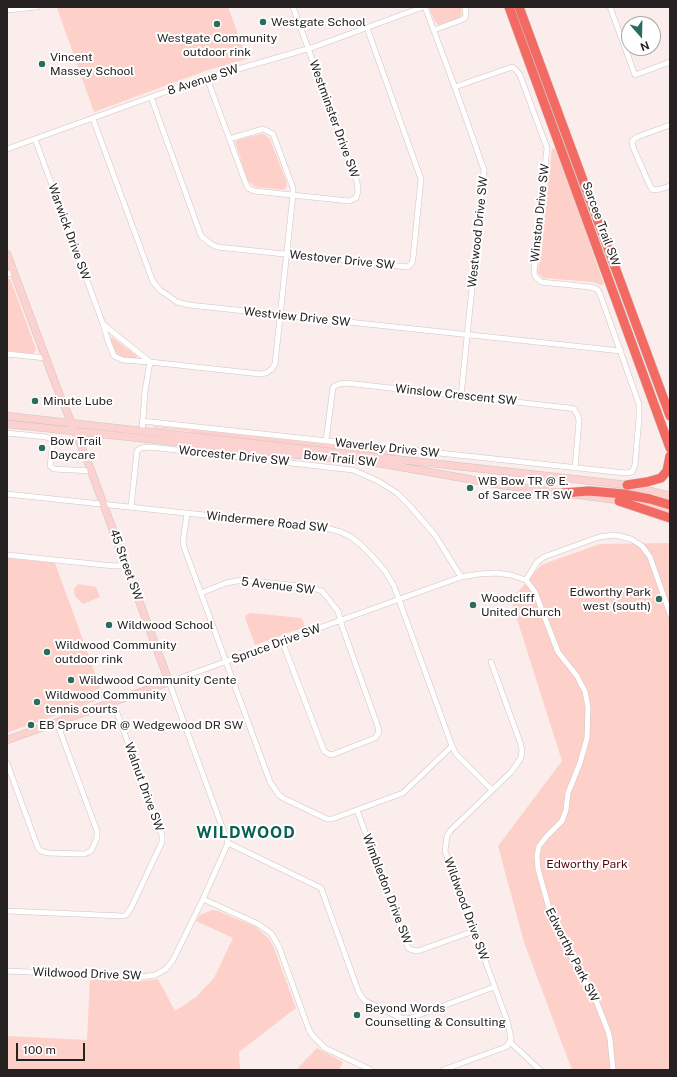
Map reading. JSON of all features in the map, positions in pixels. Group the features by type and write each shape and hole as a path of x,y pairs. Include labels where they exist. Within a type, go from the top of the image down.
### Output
{"highway":[{"name":"Sarcee Trail SW","path":"509,7 670,448"},
{"name":"Sarcee Trail SW","path":"519,7 670,416"},
{"path":"626,485 661,478 667,471 670,456"},
{"path":"563,493 589,491 623,494 650,499 670,505"},
{"path":"619,501 670,518"}],"main road":[{"name":"45 Street SW","path":"7,254 10,273 92,471 169,682"},
{"name":"Bow Trail SW","path":"7,416 626,485 670,496"},
{"name":"Bow Trail SW","path":"7,424 363,462 502,485 647,505 670,512"},
{"path":"454,476 453,470 458,466"},
{"name":"Spruce Drive SW","path":"7,740 169,682"}],"street":[{"path":"7,10 37,7"},
{"name":"Westminster Drive SW","path":"207,78 248,188 254,191 349,201 356,198 358,191 357,182 293,7"},
{"name":"8 Avenue SW","path":"7,149 151,97 207,78 308,49 424,7"},
{"name":"Westwood Drive SW","path":"424,7 455,87 484,170 461,396"},
{"path":"434,30 464,19 466,15 464,7"},
{"path":"610,7 635,75 670,62"},
{"name":"Westover Drive SW","path":"151,97 202,237 217,247 408,267 412,263 421,179 367,28"},
{"name":"Winston Drive SW","path":"455,87 512,67 520,75 547,148 534,272 535,276 541,282 590,287 597,289 600,294 639,404 635,465 632,472"},
{"name":"Westview Drive SW","path":"93,119 152,278 158,288 172,300 185,305 621,351"},
{"path":"670,125 637,137 632,141 633,147 653,190 670,186"},
{"path":"229,139 263,129 272,134 293,188 280,315"},
{"name":"Warwick Drive SW","path":"35,139 103,324 111,351 117,358 136,362 150,362 260,374 266,373 272,369 275,364 280,315"},
{"path":"103,324 150,362 142,431"},
{"path":"7,354 46,358"},
{"name":"Winslow Crescent SW","path":"326,441 333,387 346,383 574,409 579,421 575,468"},
{"name":"Waverley Drive SW","path":"142,421 625,474 632,472"},
{"path":"7,433 49,438 53,442 50,466 54,469 92,471"},
{"name":"Worcester Drive SW","path":"131,507 137,452 141,448 150,447 353,470 378,481 397,493 435,535 461,577"},
{"name":"Windermere Road SW","path":"7,494 326,528 341,532 351,537 376,561 390,579 456,754 492,790"},
{"path":"187,513 184,547 270,782 274,789 283,798 327,819 332,819 403,793 452,746"},
{"path":"526,580 538,562 544,557 599,537 615,535 630,539 642,546 650,557 670,614"},
{"path":"7,555 117,566 126,564"},
{"name":"Spruce Drive SW","path":"169,682 461,577 496,573 511,575 526,580"},
{"name":"5 Avenue SW","path":"201,593 226,583 242,580 310,587 322,591 338,611 340,621 378,727 379,732 373,740 334,754 327,753 322,748 282,641"},
{"name":"Edworthy Park SW","path":"526,580 535,592 558,652 577,676 581,684 588,708 587,738 580,763 568,793 566,810 562,821 539,846 538,869 551,915 564,937 577,970 595,998 608,1031 613,1070"},
{"name":"Wildwood Drive SW","path":"491,662 520,742 522,750 521,758 511,772 450,831 447,836 445,851 508,1023 511,1036 510,1042"},
{"name":"45 Street SW","path":"169,682 228,843"},
{"name":"Walnut Drive SW","path":"7,911 122,916 126,915 131,908 162,842 162,835 113,702"},
{"path":"7,763 38,848 41,851 48,853 84,854 91,851 97,838 96,831 56,723"},
{"name":"Wimbledon Drive SW","path":"357,810 408,948 418,951 474,931"},
{"path":"371,1070 325,1048 313,1036 309,1030 279,948 271,933 258,924 203,899 228,843 321,888 359,993 365,1001 401,1018 408,1019 494,987"},
{"name":"Wildwood Drive SW","path":"7,971 141,977 155,975 166,969 173,960 203,899"},
{"path":"443,1070 503,1048 510,1042 540,1070"}],"green space":[{"path":"228,7 247,59 208,70 94,112 57,8"},
{"path":"429,7 461,7 462,14 459,18 439,25 435,22"},
{"path":"264,134 270,139 287,183 284,190 255,187 248,181 235,142"},
{"path":"556,148 604,284 601,285 593,282 543,278 538,273 552,149"},
{"path":"7,279 10,279 11,281 36,349 33,354 7,351"},
{"path":"112,337 137,356 137,359 124,358 116,353 110,340"},
{"path":"152,426 400,452 400,454 392,456 211,437 186,431 155,428"},
{"name":"Edworthy Park","path":"670,543 670,1070 572,1070 524,942 498,846 562,761 511,600 541,565 600,544"},
{"path":"7,558 55,563 104,698 7,733"},
{"path":"78,584 96,587 100,597 83,604 75,596 74,589"},
{"path":"251,613 301,618 305,627 255,645 245,618 246,615"},
{"path":"212,910 218,911 256,927 269,939 274,948 296,1008 239,1052 240,1070 7,1070 7,1036 87,1040 90,979 142,981 158,979 175,1011 196,997 214,978 233,938 196,921 200,915"},
{"path":"317,1048 343,1062 339,1070 296,1070"}],"place":[{"name":"Westgate School","path":"263,22"},
{"name":"Westgate Community outdoor rink","path":"217,24"},
{"name":"Vincent Massey School","path":"42,64"},
{"name":"Minute Lube","path":"35,401"},
{"name":"Bow Trail Daycare","path":"42,448"},
{"name":"WB Bow TR @ E. of Sarcee TR SW","path":"470,488"},
{"name":"Edworthy Park west (south)","path":"659,599"},
{"name":"Woodcliff United Church","path":"473,605"},
{"name":"Wildwood School","path":"109,625"},
{"name":"Wildwood Community outdoor rink","path":"47,652"},
{"name":"Wildwood Community Cente","path":"71,680"},
{"name":"Wildwood Community tennis courts","path":"37,702"},
{"name":"EB Spruce DR @ Wedgewood DR SW","path":"31,725"},
{"name":"Beyond Words Counselling & Consulting","path":"357,1015"}],"district":[{"name":"WILDWOOD","path":"246,833"}]}
